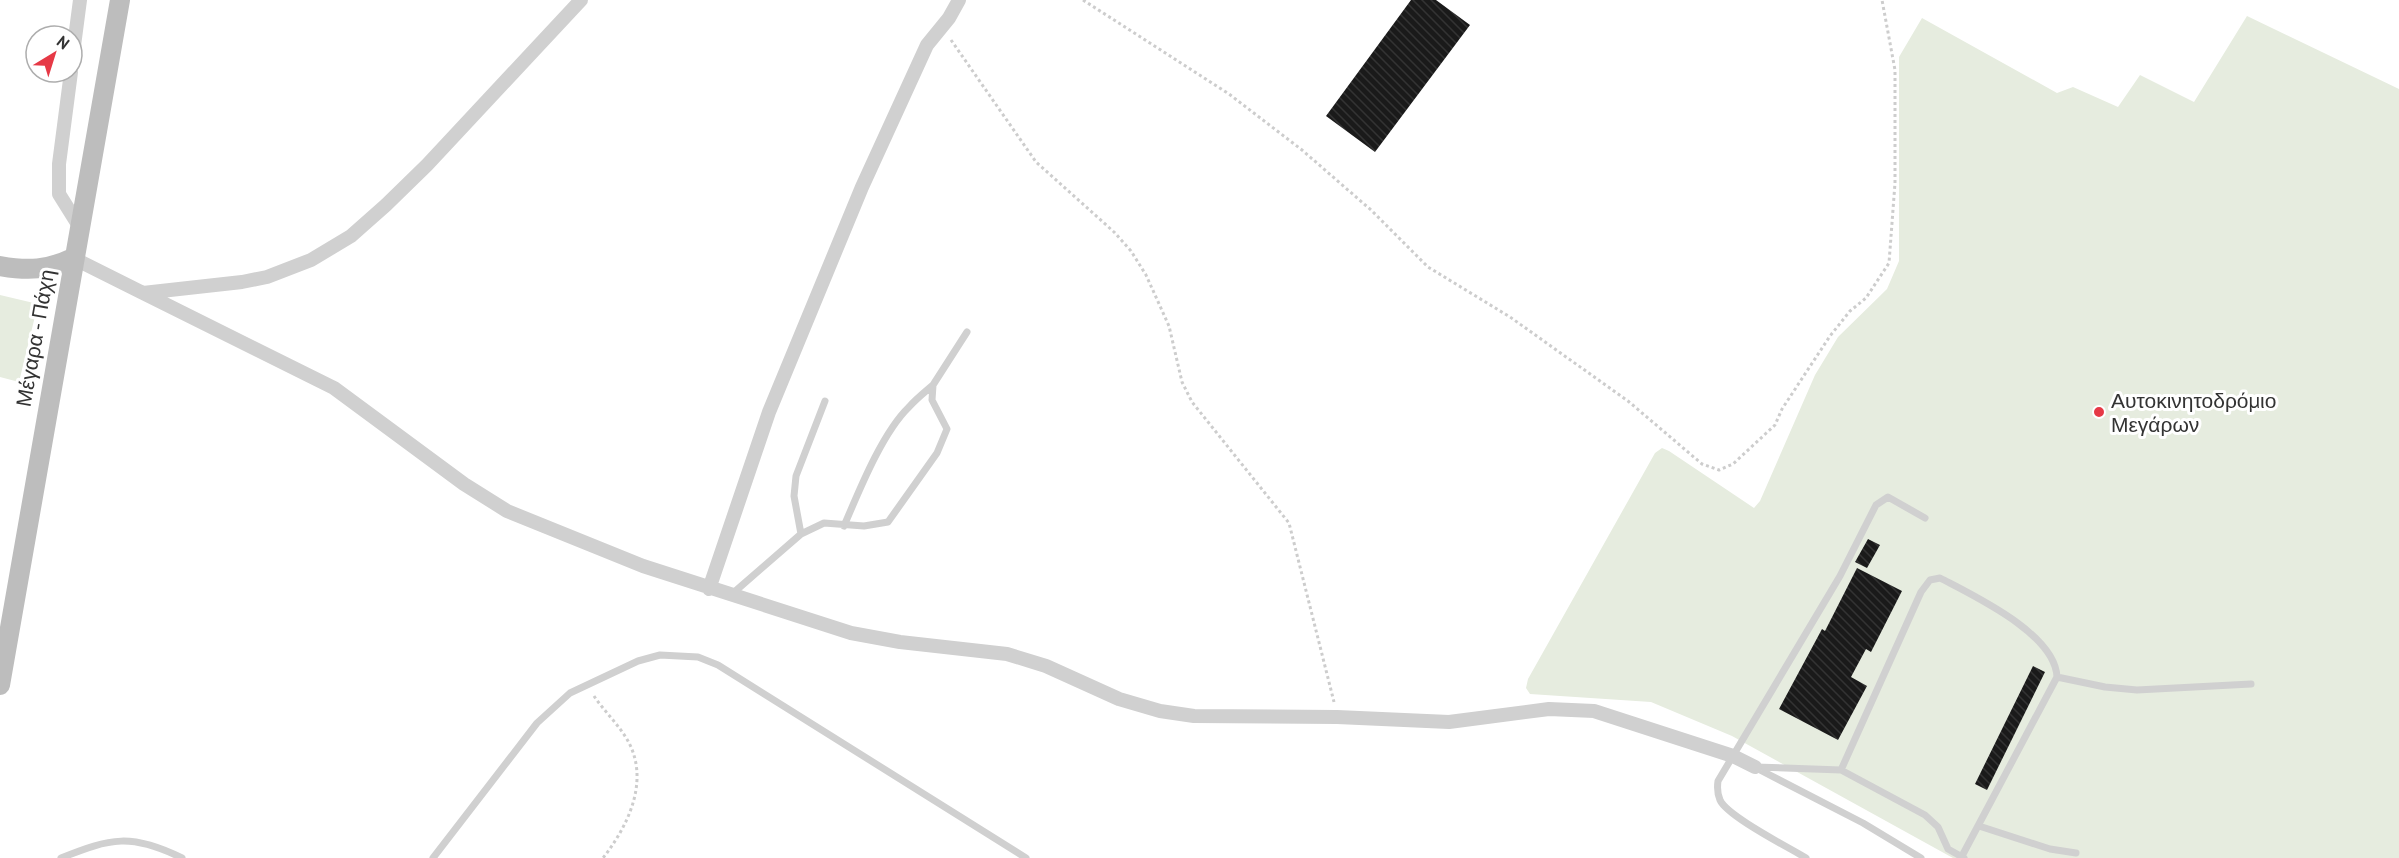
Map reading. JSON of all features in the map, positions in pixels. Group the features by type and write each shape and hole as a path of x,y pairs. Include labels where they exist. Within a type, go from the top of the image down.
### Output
{"main road":[{"name":"Μέγαρα - Πάχη","path":"0,685 120,0"},
{"path":"0,266 37,270 53,267 73,258"}],"street":[{"path":"77,24 80,0"},
{"path":"143,293 267,277 332,249 386,205 427,165 580,0"},
{"path":"709,589 768,412 889,125 927,45 959,0"},
{"path":"69,84 59,164 59,194 79,226"},
{"path":"73,258 334,388 464,484 507,511 643,566 730,596 851,633 900,642 1007,654 1030,660 1119,699 1160,711 1194,716 1337,717 1449,722 1550,709 1594,711 1733,756 1755,767"}],"lane":[{"path":"844,526 862,482 889,436 907,408 933,385 967,332"},
{"path":"730,596 801,534 824,523 844,526 888,522 938,453 947,429 933,400 933,385"},
{"path":"801,534 794,496 796,476 825,401"},
{"path":"1806,858 1753,827 1720,802 1717,792 1718,781 1840,576 1876,505 1888,497 1925,518"},
{"path":"1755,767 1841,770 1925,815 1938,827 1948,849 1963,857 2057,677 2056,665 2047,650 2015,621 1940,578 1930,580 1921,592 1841,770"},
{"path":"433,858 547,711 586,684 638,661 660,655 698,657 718,665 1026,858"},
{"path":"2057,677 2105,687 2137,690 2251,684"},
{"path":"1755,767 1863,823 1921,858"},
{"path":"1979,826 2050,849 2076,853"},
{"path":"61,858 102,842 119,840 136,841 182,858"}],"path":[{"path":"1083,0 1229,94 1302,150 1371,210 1428,267 1510,318 1628,401 1702,464 1719,470 1733,464 1775,425 1782,409 1830,336 1851,311 1866,298 1889,263 1893,242 1895,183 1895,80 1882,0"},
{"path":"942,26 1036,162 1114,232 1131,251 1146,275 1170,326 1182,382 1192,402 1289,523 1321,642 1337,717"},
{"path":"586,684 628,742 637,774 632,812 603,858"}],"shaded area":[{"name":"Αυτοκινητοδρόμιο Μεγάρων","path":"2247,16 2399,89 2399,858 1953,858 1732,736 1651,702 1530,694 1526,688 1528,679 1655,453 1662,448 1669,451 1754,508 1760,501 1815,375 1838,337 1887,289 1899,261 1899,57 1922,18 2057,93 2073,87 2118,107 2140,75 2194,102"},
{"path":"0,295 38,304 19,382 0,377"}],"building":[{"path":"1411,0 1436,0 1470,25 1375,152 1326,116"},
{"path":"1868,539 1880,545 1867,568 1855,562"},
{"path":"1857,568 1902,591 1871,652 1866,649 1851,677 1867,686 1838,740 1779,709 1822,629 1825,631"},
{"path":"2033,666 2045,672 1987,790 1975,784"}],"place":[{"name":"Αυτοκινητοδρόμιο Μεγάρων","path":"2099,412"}]}
